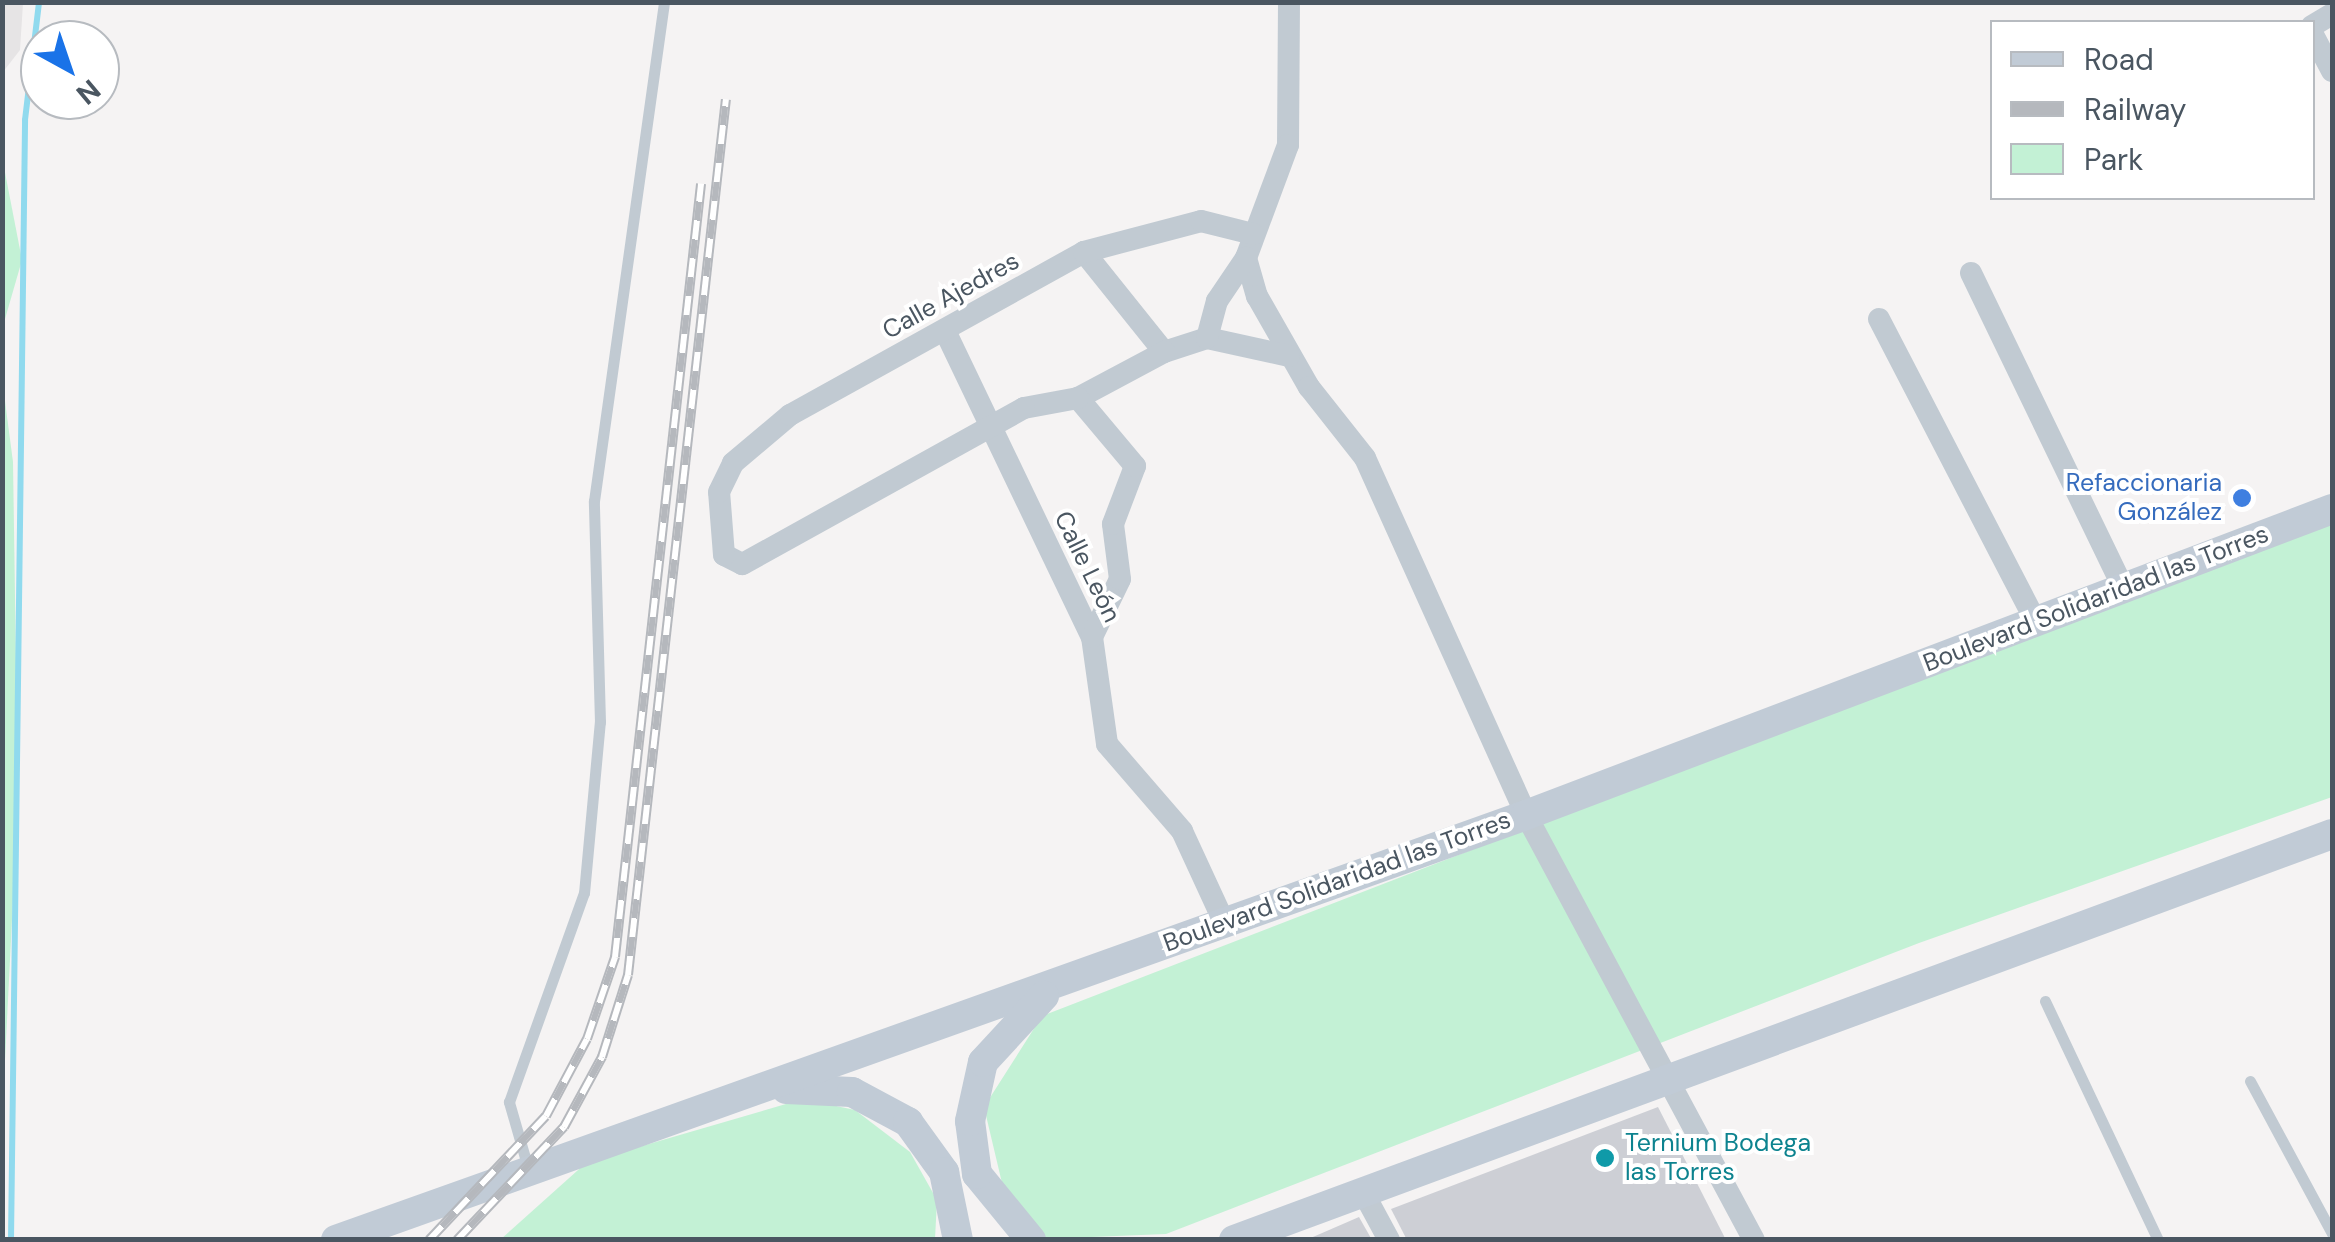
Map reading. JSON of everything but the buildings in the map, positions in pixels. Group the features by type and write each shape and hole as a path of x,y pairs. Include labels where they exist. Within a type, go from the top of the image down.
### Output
{"main road":[{"name":"Boulevard Solidaridad las Torres","path":"336,1240 528,1168 1526,815 2332,509"},
{"path":"1234,1240 1362,1190 1674,1082 2332,834"},
{"path":"1031,1240 977,1174 973,1099 1002,1032 1072,978"},
{"path":"727,1100 832,1088 891,1109 944,1172 958,1240"}],"street":[{"path":"1208,338 1217,301 1246,258 1288,146 1289,2"},
{"path":"2315,39 2332,72"},
{"name":"Calle Ajedres","path":"991,430 737,565 724,554 719,492 733,462 790,415 947,335 1084,252 1201,221 1253,234"},
{"path":"1084,252 1164,352"},
{"path":"1246,258 1289,356 1365,458 1526,815 1674,1082 1754,1240"},
{"path":"1971,273 2124,589"},
{"path":"1879,319 2036,622"},
{"name":"Calle León","path":"947,335 1092,637 1107,744 1182,831 1224,922"},
{"path":"991,430 1024,408 1078,398 1164,352 1208,338 1289,356"},
{"path":"1078,398 1135,466 1113,524 1120,579 1092,637"},
{"path":"1362,1190 1389,1240"}],"lane":[{"path":"528,1168 509,1102 584,892 600,722 597,462 664,2"},
{"path":"2045,1001 2158,1240"},
{"path":"2250,1082 2332,1232"}],"shaded area":[{"path":"3,2 23,3 20,50 3,72"}],"green space":[{"path":"2,157 22,260 3,326 2,326"},
{"path":"3,386 13,462 18,798 3,1101"},
{"path":"2332,517 2332,797 1919,943 1166,1234 1042,1239 1002,1183 984,1107 1042,1016"},
{"path":"803,1099 855,1110 910,1152 937,1200 935,1239 500,1240 587,1162"}],"waterway":[{"path":"11,1240 25,120 39,2"}],"railway":[{"path":"457,1240 564,1127 602,1057 628,975 726,99"},
{"path":"429,1240 546,1116 587,1039 615,957 701,184"}],"place":[{"name":"Refaccionaria González","path":"2242,498"},
{"name":"Ternium Bodega las Torres","path":"1605,1158"}]}
